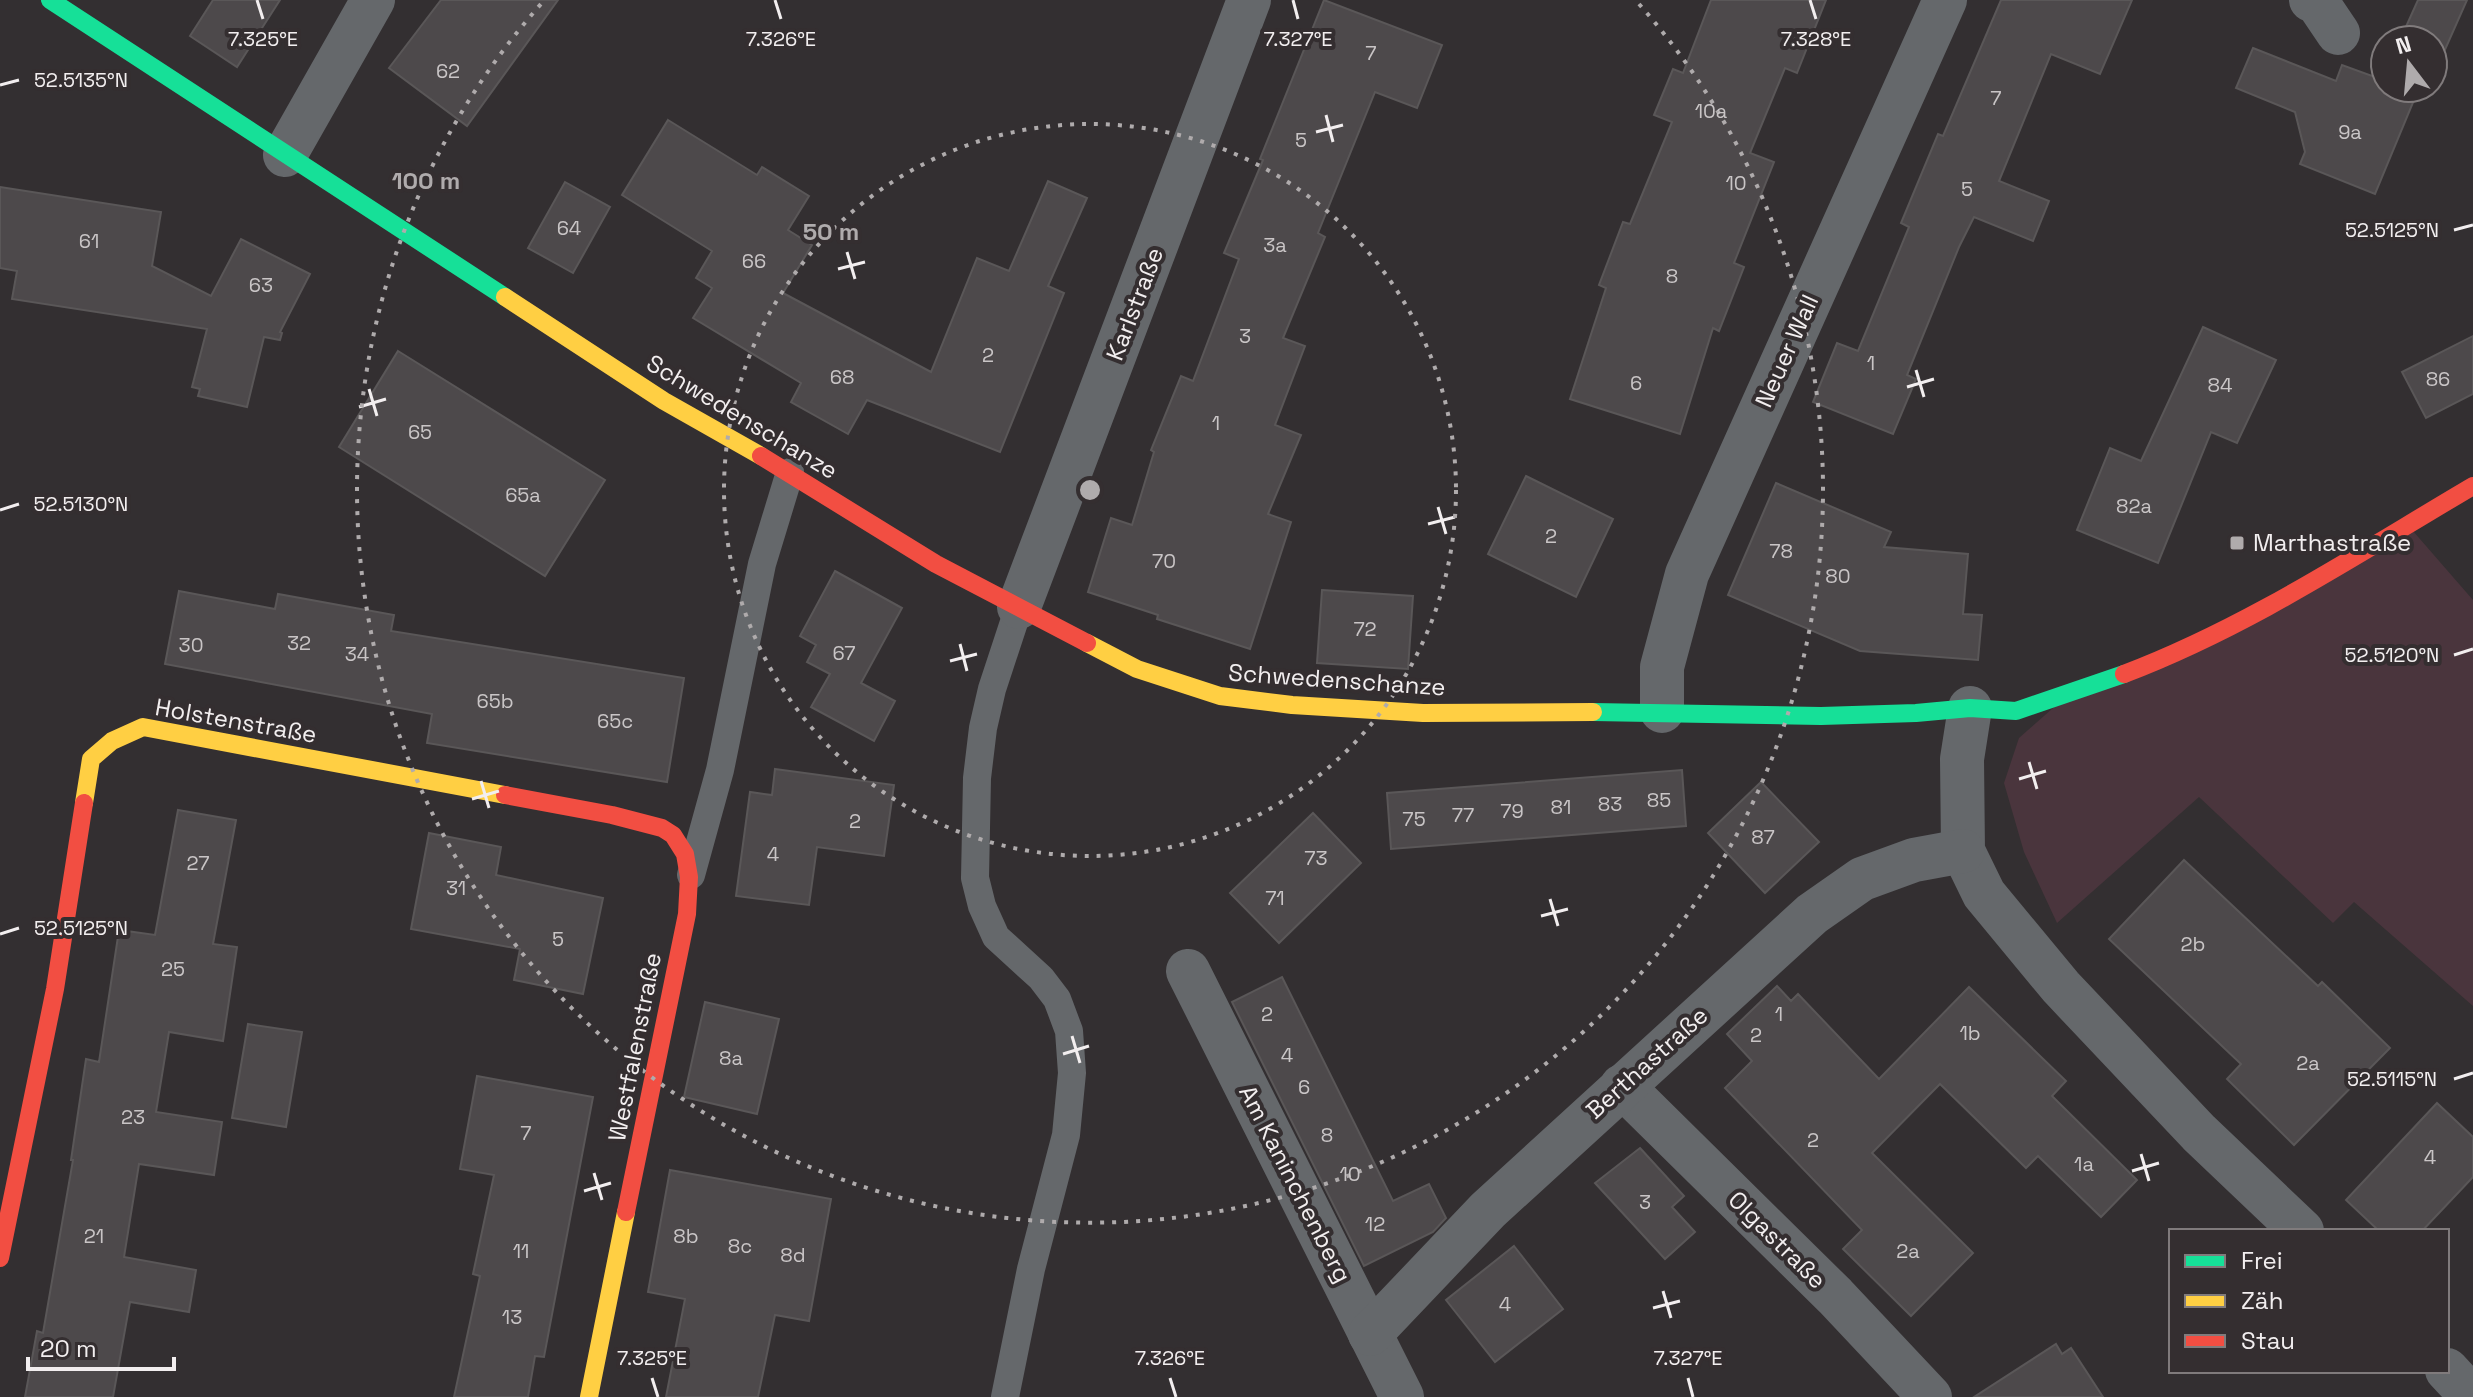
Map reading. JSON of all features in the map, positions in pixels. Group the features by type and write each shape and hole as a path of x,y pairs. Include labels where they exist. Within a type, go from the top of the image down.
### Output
{"street":[{"name":"Schwedenschanze","path":"50,0 664,401 790,472 913,551 1137,669 1220,696 1292,705 1423,713 1662,711 1821,716 1970,708 2016,711 2159,661 2265,609 2473,486"},
{"path":"285,155 373,0"},
{"name":"Karlstraße","path":"1019,607 1249,0"},
{"name":"Neuer Wall","path":"1662,711 1662,667 1687,574 1945,0"},
{"path":"2311,0 2317,2 2338,33"},
{"path":"1970,708 1962,759 1963,851 1984,894 2061,987 2199,1133 2300,1229"},
{"name":"Holstenstraße","path":"0,1258 55,989 91,759 112,741 143,727 612,815 663,829 683,847"},
{"name":"Westfalenstraße","path":"589,1397 687,914 691,878 683,847"},
{"name":"Berthastraße","path":"1370,1334 1488,1210 1812,914 1862,879 1914,860 1963,851"},
{"name":"Am Kaninchenberg","path":"1188,971 1402,1397"},
{"name":"Olgastraße","path":"1622,1086 1835,1296 1930,1397"},
{"path":"2449,1372 2472,1397"}],"lane":[{"path":"691,878 720,770 762,564 790,472"},
{"path":"1005,1397 1031,1269 1066,1135 1072,1073 1069,1031 1057,999 1041,978 996,937 982,906 975,878 977,778 983,728 992,689 1019,607"}],"shaded area":[{"path":"2413,531 2473,600 2473,1006 2354,902 2333,923 2199,797 2057,923 2024,852 2004,783 2019,738 2069,694"}],"building":[{"path":"213,0 280,0 237,67 190,36"},
{"path":"441,0 558,0 467,126 389,68"},
{"path":"1324,0 1442,45 1417,108 1375,92 1318,233 1325,237 1283,338 1305,346 1275,425 1301,435 1268,514 1291,522 1250,649 1157,619 1158,615 1088,592 1111,518 1132,525 1154,452 1151,450 1181,376 1193,381 1239,259 1224,253"},
{"path":"1711,0 1826,0 1797,73 1785,68 1750,153 1774,162 1734,263 1744,267 1719,331 1713,328 1680,434 1570,399 1606,288 1599,285 1623,222 1630,224 1672,122 1654,115 1673,69 1683,73"},
{"path":"2001,0 2132,0 2100,74 2051,54 1999,181 2049,201 2033,241 1974,217 1907,375 1916,379 1893,434 1813,402 1837,343 1858,351 1909,227 1901,223 1938,134 1943,136"},
{"path":"2418,0 2467,0 2449,41 2449,24 2407,24"},
{"path":"2253,48 2336,81 2342,65 2369,75 2369,104 2412,104 2375,194 2300,164 2305,152 2295,112 2236,88"},
{"path":"668,120 757,175 762,167 809,196 788,230 812,245 783,293 931,372 977,258 1009,271 1048,181 1087,198 1048,286 1064,293 1000,452 867,400 848,434 791,402 801,383 693,318 712,288 696,278 712,251 622,195"},
{"path":"565,182 610,207 573,273 528,248"},
{"path":"0,187 161,212 152,266 211,296 241,239 310,274 280,332 280,340 264,337 247,407 198,396 200,389 192,387 207,329 12,299 17,271 0,268"},
{"path":"2203,327 2276,360 2237,443 2211,432 2158,563 2077,530 2110,448 2141,461"},
{"path":"2473,336 2473,394 2426,418 2402,372"},
{"path":"398,351 605,480 545,576 339,447"},
{"path":"1526,476 1613,519 1576,597 1488,554"},
{"path":"1776,483 1891,532 1884,547 1968,554 1963,614 1982,615 1978,660 1860,651 1728,595"},
{"path":"835,571 902,608 861,683 895,701 874,741 811,707 830,674 807,662 816,645 800,636"},
{"path":"1322,590 1413,596 1408,669 1317,663"},
{"path":"179,591 275,609 278,594 394,615 391,631 684,678 667,782 427,743 432,714 165,664"},
{"path":"775,769 894,785 884,856 817,847 809,905 736,896 750,792 772,795"},
{"path":"1682,770 1686,826 1391,849 1387,793"},
{"path":"1761,782 1819,842 1765,893 1708,833"},
{"path":"178,810 236,820 213,944 237,947 223,1041 169,1032 156,1112 222,1122 214,1175 139,1164 124,1257 196,1270 189,1312 130,1302 113,1397 25,1397 37,1331 43,1333 73,1160 86,1059 99,1062 119,930 155,935"},
{"path":"1313,813 1361,863 1279,943 1230,893"},
{"path":"429,833 501,847 496,875 603,898 583,994 514,980 520,949 411,929"},
{"path":"2184,860 2318,986 2322,982 2390,1048 2294,1145 2227,1079 2241,1064 2109,939"},
{"path":"1282,977 1393,1201 1429,1184 1446,1218 1433,1232 1364,1266 1232,1002"},
{"path":"1777,986 1791,1001 1798,994 1879,1079 1969,987 2066,1081 2052,1096 2137,1180 2101,1217 2038,1156 2026,1168 1940,1084 1872,1153 1973,1253 1911,1316 1843,1249 1862,1230 1725,1088 1752,1061 1727,1034"},
{"path":"705,1002 779,1019 757,1114 684,1097"},
{"path":"248,1024 302,1032 286,1127 232,1118"},
{"path":"477,1076 593,1097 544,1357 535,1356 528,1397 454,1397 480,1276 473,1274 494,1175 460,1169"},
{"path":"2437,1103 2473,1137 2473,1177 2424,1229 2377,1229 2346,1200"},
{"path":"1640,1148 1684,1196 1672,1207 1695,1232 1665,1259 1595,1183"},
{"path":"670,1170 831,1199 809,1321 775,1315 758,1397 666,1397 685,1299 648,1292"},
{"path":"1514,1246 1563,1309 1495,1362 1446,1300"},
{"path":"2056,1344 2062,1354 2071,1348 2103,1397 1974,1397"}],"traffic: fast":[{"path":"50,0 505,297"},
{"path":"1593,712 1821,716 1970,708 2016,711 2124,674"}],"traffic: slow":[{"path":"505,297 664,401 761,456"},
{"path":"1087,643 1137,669 1220,696 1292,705 1423,713 1593,712"},
{"path":"84,803 91,759 112,741 143,727 505,795"},
{"path":"589,1397 626,1212"}],"traffic: jam":[{"path":"761,456 936,564 1087,643"},
{"path":"2124,674 2259,612 2473,486"},
{"path":"505,795 612,815 662,828 673,835 685,854 689,877 687,914 626,1212"},
{"path":"0,1258 55,989 84,803"}],"place":[{"name":"Marthastraße","path":"2237,543"}]}
